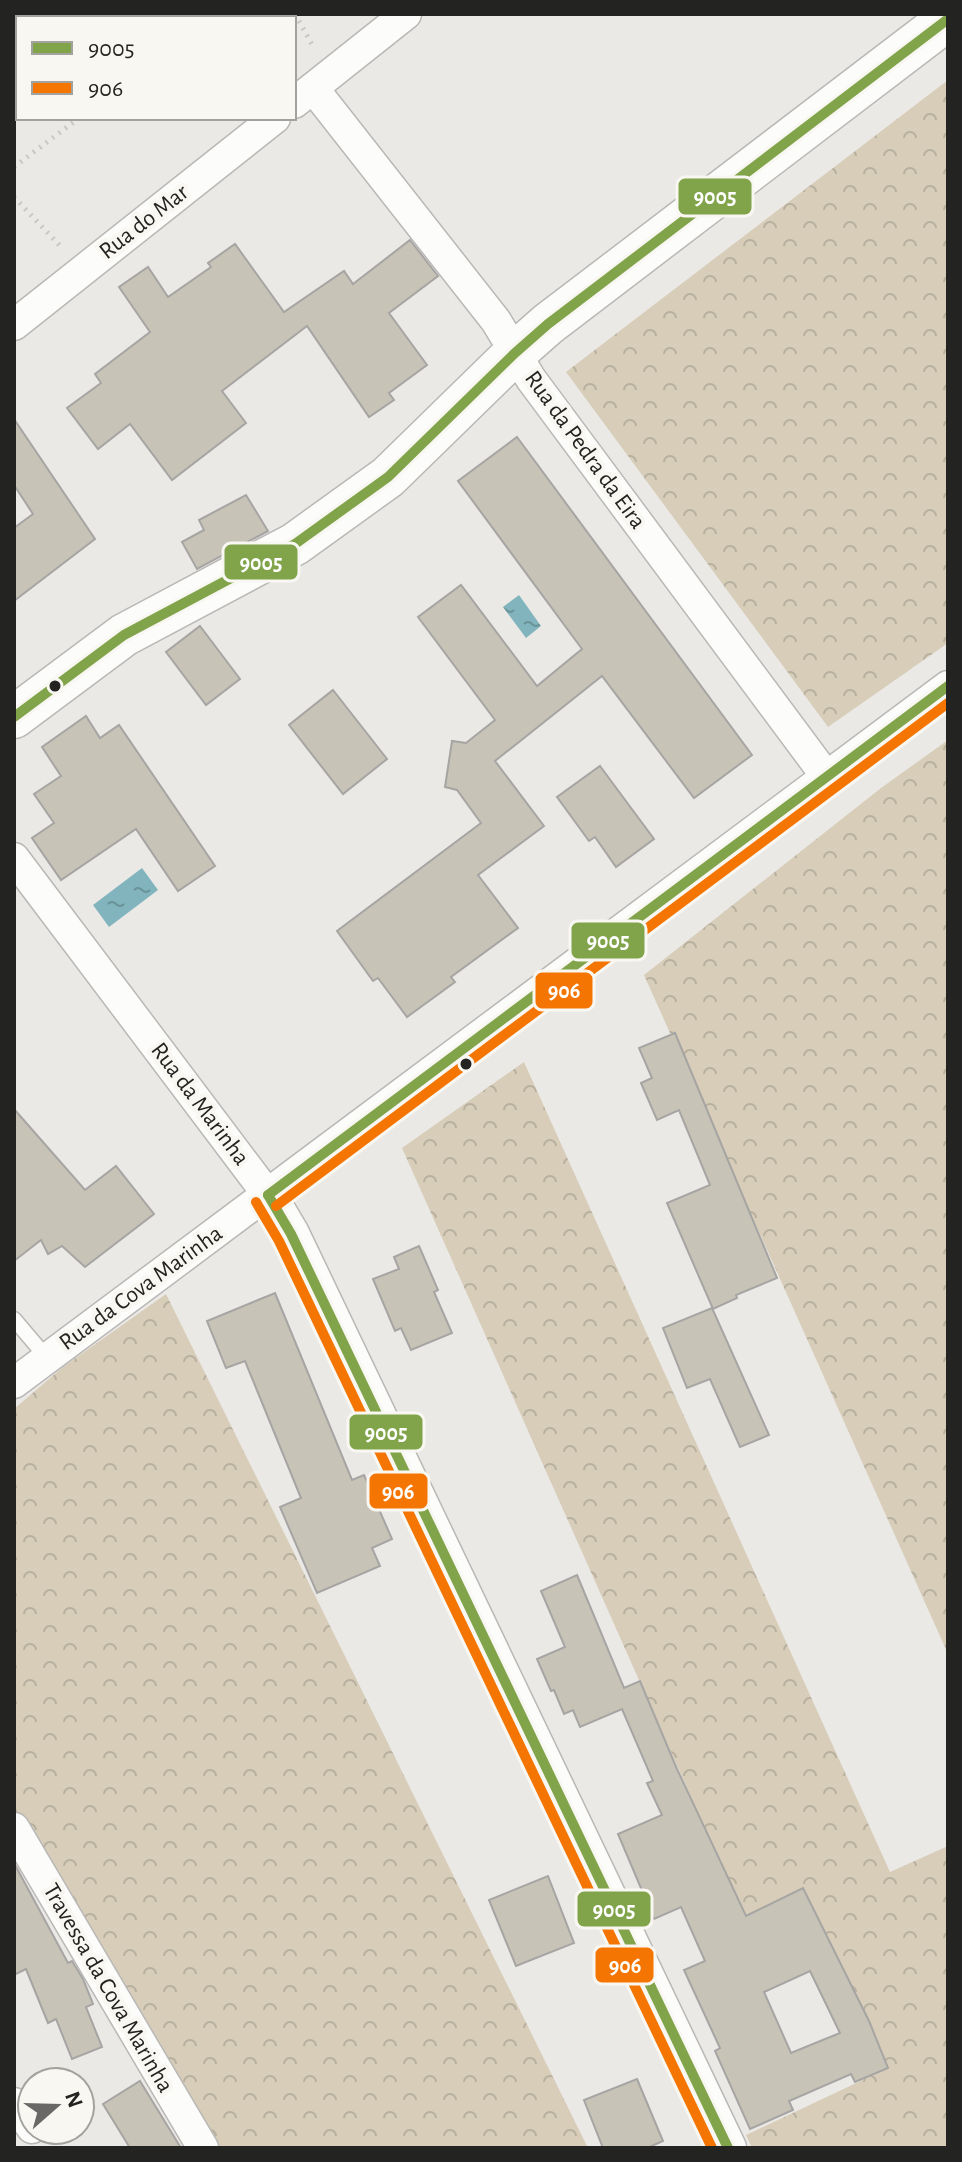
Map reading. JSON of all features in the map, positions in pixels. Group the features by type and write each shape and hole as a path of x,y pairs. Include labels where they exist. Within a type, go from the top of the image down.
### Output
{"main road":[{"path":"14,717 124,635 295,544 388,477 515,353 561,315 948,19"}],"street":[{"path":"303,96 406,14"},
{"name":"Rua da Pedra da Eira","path":"303,96 489,313 540,392 826,776"},
{"name":"Rua do Mar","path":"14,325 272,120"},
{"name":"Rua da Cova Marinha","path":"14,1383 948,686"},
{"name":"Rua da Marinha","path":"14,858 268,1195 298,1248 728,2148"},
{"name":"Travessa da Cova Marinha","path":"14,1828 203,2148"}],"lane":[{"path":"14,1319 47,1358"}],"path":[{"path":"295,14 319,56"},
{"path":"14,167 76,120"},
{"path":"14,197 70,256"}],"green space":[{"path":"948,80 948,643 828,727 566,372"},
{"path":"948,740 948,1654 644,975 881,788"},
{"path":"524,1062 890,1872 948,1846 948,2148 752,2148 746,2135 888,2068 804,1889 745,1918 402,1148"},
{"path":"166,1294 588,2148 210,2148 14,1814 14,1409 63,1367"}],"water":[{"path":"519,595 541,626 526,638 503,607"},
{"path":"142,868 158,890 109,927 93,905"}],"building":[{"path":"410,240 438,276 389,313 427,365 389,393 394,400 369,417 307,326 222,391 246,423 172,480 130,424 98,449 67,408 101,383 95,374 150,332 119,287 148,267 168,297 211,267 208,263 235,244 284,312 344,271 353,284"},
{"path":"14,419 95,539 14,601 14,528 33,514 14,485"},
{"path":"517,437 752,755 694,798 602,676 495,761 544,826 478,875 518,928 451,977 455,982 407,1017 378,978 373,981 337,931 481,823 457,790 445,787 452,741 466,743 495,720 418,617 461,585 537,686 582,649 458,481"},
{"path":"246,495 268,531 197,569 182,542 204,530 199,520"},
{"path":"200,626 240,679 206,705 166,652"},
{"path":"333,690 387,759 343,794 289,725"},
{"path":"86,716 100,738 119,725 215,866 178,891 136,829 61,880 32,838 54,823 34,794 61,776 42,747"},
{"path":"600,766 654,839 616,867 595,837 589,841 557,797"},
{"path":"675,1033 777,1278 736,1295 737,1298 713,1309 667,1203 710,1185 679,1110 657,1120 641,1083 652,1078 639,1048"},
{"path":"14,1109 85,1190 116,1166 154,1214 85,1267 62,1246 48,1254 41,1240 14,1261"},
{"path":"419,1246 452,1333 411,1350 401,1328 395,1331 373,1279 399,1269 394,1257"},
{"path":"275,1293 352,1480 364,1475 392,1539 372,1548 380,1566 317,1593 280,1507 301,1498 245,1361 226,1368 207,1321"},
{"path":"712,1308 769,1435 740,1447 710,1379 687,1388 663,1328"},
{"path":"577,1575 624,1688 640,1681 677,1769 746,1916 803,1888 869,2021 888,2068 855,2082 851,2074 789,2101 793,2110 750,2129 715,2051 720,2048 684,1970 705,1961 681,1907 654,1919 618,1834 662,1815 647,1783 653,1781 622,1709 580,1727 573,1710 564,1714 537,1659 565,1647 541,1591","holes":["810,1971 840,2033 791,2053 764,1992"]},
{"path":"14,1863 68,1963 72,1961 83,1979 93,2004 86,2007 102,2047 72,2059 56,2019 48,2023 26,1969 14,1975"},
{"path":"548,1876 574,1943 516,1966 489,1900"},
{"path":"637,2079 663,2141 647,2148 603,2148 584,2100"},
{"path":"140,2081 181,2148 130,2148 103,2104"}],"transit line":[{"name":"9005","path":"14,717 124,635 295,544 388,477 548,324 948,19"},
{"name":"9005","path":"268,1195 948,686"},
{"name":"906","path":"276,1206 948,703"},
{"name":"9005","path":"268,1195 291,1234 728,2148"},
{"name":"906","path":"256,1202 279,1241 712,2148"}]}
